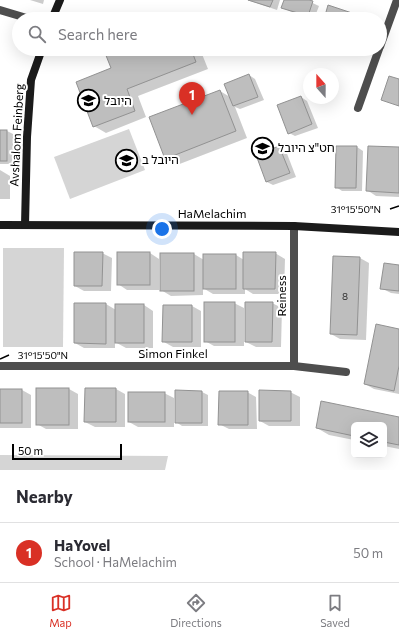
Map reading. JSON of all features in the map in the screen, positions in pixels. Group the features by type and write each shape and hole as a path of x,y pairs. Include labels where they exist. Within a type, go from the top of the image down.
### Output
{"street":[{"path":"55,12 60,0"},
{"path":"387,28 397,0"},
{"path":"0,10 12,14"},
{"name":"Avshalom Feinberg","path":"25,225 27,137 31,80 40,56"},
{"path":"358,108 377,56"},
{"name":"HaMelachim","path":"0,225 294,226 399,232"},
{"name":"Reiness","path":"294,226 294,366"},
{"name":"Simon Finkel","path":"0,366 294,366 346,372"}],"shaded area":[{"path":"129,129 145,170 70,199 54,157"},
{"path":"3,248 64,248 63,347 3,347"},
{"path":"0,455 168,456 165,470 0,470"}],"building":[{"path":"248,0 273,0 270,7"},
{"path":"284,0 313,1 309,12 294,12 281,8"},
{"path":"328,5 349,12 326,12"},
{"path":"106,56 194,56 196,62 127,89 135,111 93,127 76,82 111,68"},
{"path":"249,74 258,97 233,106 224,84"},
{"path":"389,76 399,79 399,106 381,100"},
{"path":"220,90 236,131 165,159 149,117"},
{"path":"301,96 312,124 288,134 277,105"},
{"path":"0,130 7,130 7,161 0,161"},
{"path":"279,146 290,173 266,182 256,155"},
{"path":"336,146 357,146 356,188 335,188"},
{"path":"368,146 399,147 399,193 366,191"},
{"path":"74,252 103,252 102,286 74,286"},
{"path":"117,252 150,252 150,285 117,285"},
{"path":"243,252 276,252 275,289 243,289"},
{"path":"160,253 194,253 194,291 160,291"},
{"path":"203,254 236,254 236,289 203,289"},
{"path":"333,256 360,257 357,335 330,334"},
{"path":"384,263 399,265 399,291 380,289"},
{"path":"204,302 235,302 235,342 204,342"},
{"path":"245,302 273,302 272,342 245,342"},
{"path":"74,303 106,303 106,344 74,343"},
{"path":"115,304 144,304 144,343 115,343"},
{"path":"163,305 192,305 192,342 162,342"},
{"path":"376,324 399,329 399,366 394,391 364,384"},
{"path":"36,388 69,388 69,425 36,425"},
{"path":"85,388 116,388 116,422 84,422"},
{"path":"0,389 22,389 22,423 0,423"},
{"path":"175,390 202,391 202,423 175,423"},
{"path":"259,390 291,391 291,421 259,421"},
{"path":"219,391 248,391 248,425 218,425"},
{"path":"128,392 165,392 165,422 128,422"},
{"path":"321,401 399,417 399,445 387,443 387,422 351,422 351,435 316,428"}],"place":[{"name":"היובל","path":"89,101"},
{"name":"HaYovel","path":"192,115"},
{"name":"חט\"צ היובל","path":"263,148"},
{"name":"היובל ב","path":"127,160"}]}
